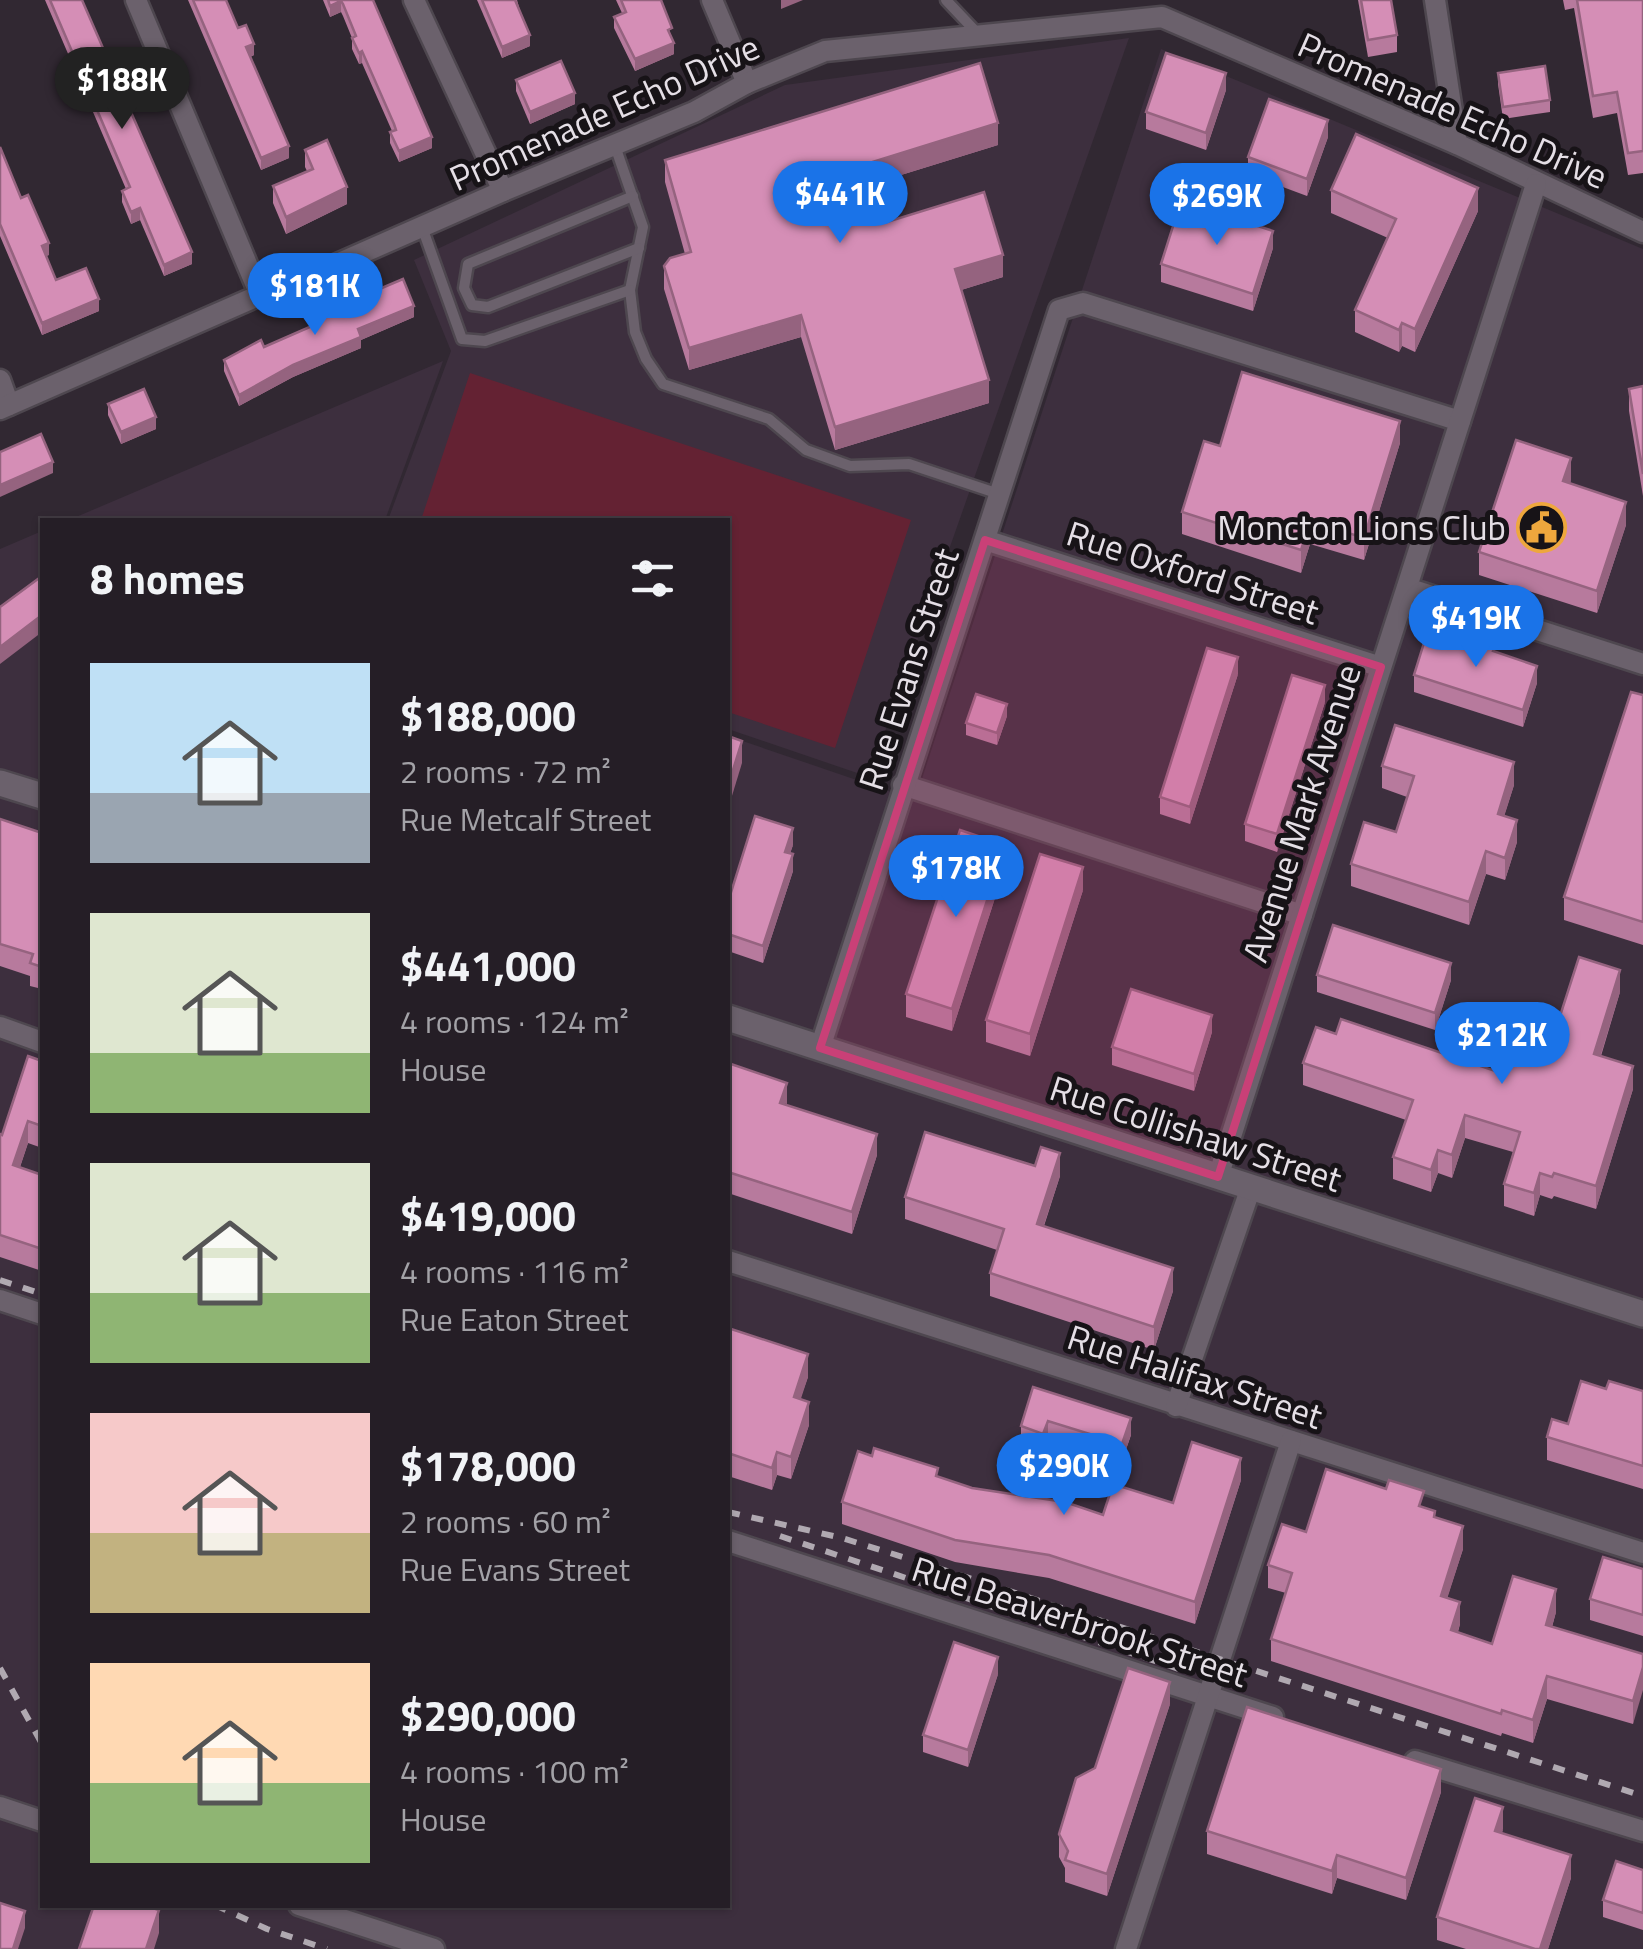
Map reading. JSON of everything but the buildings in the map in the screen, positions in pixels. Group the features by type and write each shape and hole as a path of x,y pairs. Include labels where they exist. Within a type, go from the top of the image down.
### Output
{"street":[{"path":"136,0 260,295"},
{"path":"414,0 504,191"},
{"path":"712,0 747,83"},
{"path":"1436,0 1457,144"},
{"name":"Promenade Echo Drive","path":"5,407 694,112 747,83 825,51 979,35 1146,9 1457,144 1643,232"},
{"name":"Avenue Mark Avenue","path":"1218,1177 1536,184"},
{"name":"Rue Evans Street","path":"820,1048 1059,310 1083,303 1460,421"},
{"path":"0,380 5,407"},
{"name":"Rue Oxford Street","path":"985,540 1382,667"},
{"path":"1406,588 1643,664"},
{"path":"0,782 40,795"},
{"path":"904,784 1302,915"},
{"name":"Rue Collishaw Street","path":"730,1019 1643,1314"},
{"path":"0,1027 40,1041"},
{"path":"1176,1406 1251,1187"},
{"name":"Rue Halifax Street","path":"730,1263 1643,1553"},
{"path":"0,1300 40,1313"},
{"path":"1126,1949 1290,1441"},
{"name":"Rue Beaverbrook Street","path":"730,1542 1284,1720"},
{"path":"1398,1756 1643,1831"},
{"path":"0,1807 40,1820"},
{"path":"307,1908 434,1949"}],"lane":[{"path":"946,0 979,35"},
{"path":"614,145 643,227 630,290 635,332 646,360 663,384 769,419 806,450 850,466 909,464 1000,494"},
{"path":"633,196 468,264 464,288 472,305 488,306 639,248"},
{"path":"422,227 462,340 485,341 630,290"}],"highlighted area":[{"path":"985,540 1381,667 1218,1177 820,1048"}],"shaded area":[{"path":"1129,38 869,777 730,730 730,518 389,518 451,351 414,260 785,85"},
{"path":"1161,49 1643,249 1643,1949 0,1949 0,549 40,532 40,1908 730,1908 730,737 915,800"},
{"path":"443,361 386,518 74,518"},
{"path":"470,373 911,520 835,748 730,713 730,518 422,518"}],"railway":[{"path":"0,1280 40,1293"},
{"path":"730,1512 842,1538 1643,1796"},
{"path":"780,1536 1179,1669"},
{"path":"0,1668 40,1740"},
{"path":"222,1908 267,1929 327,1949"}],"place":[{"name":"Moncton Lions Club","path":"1541,527"}]}
